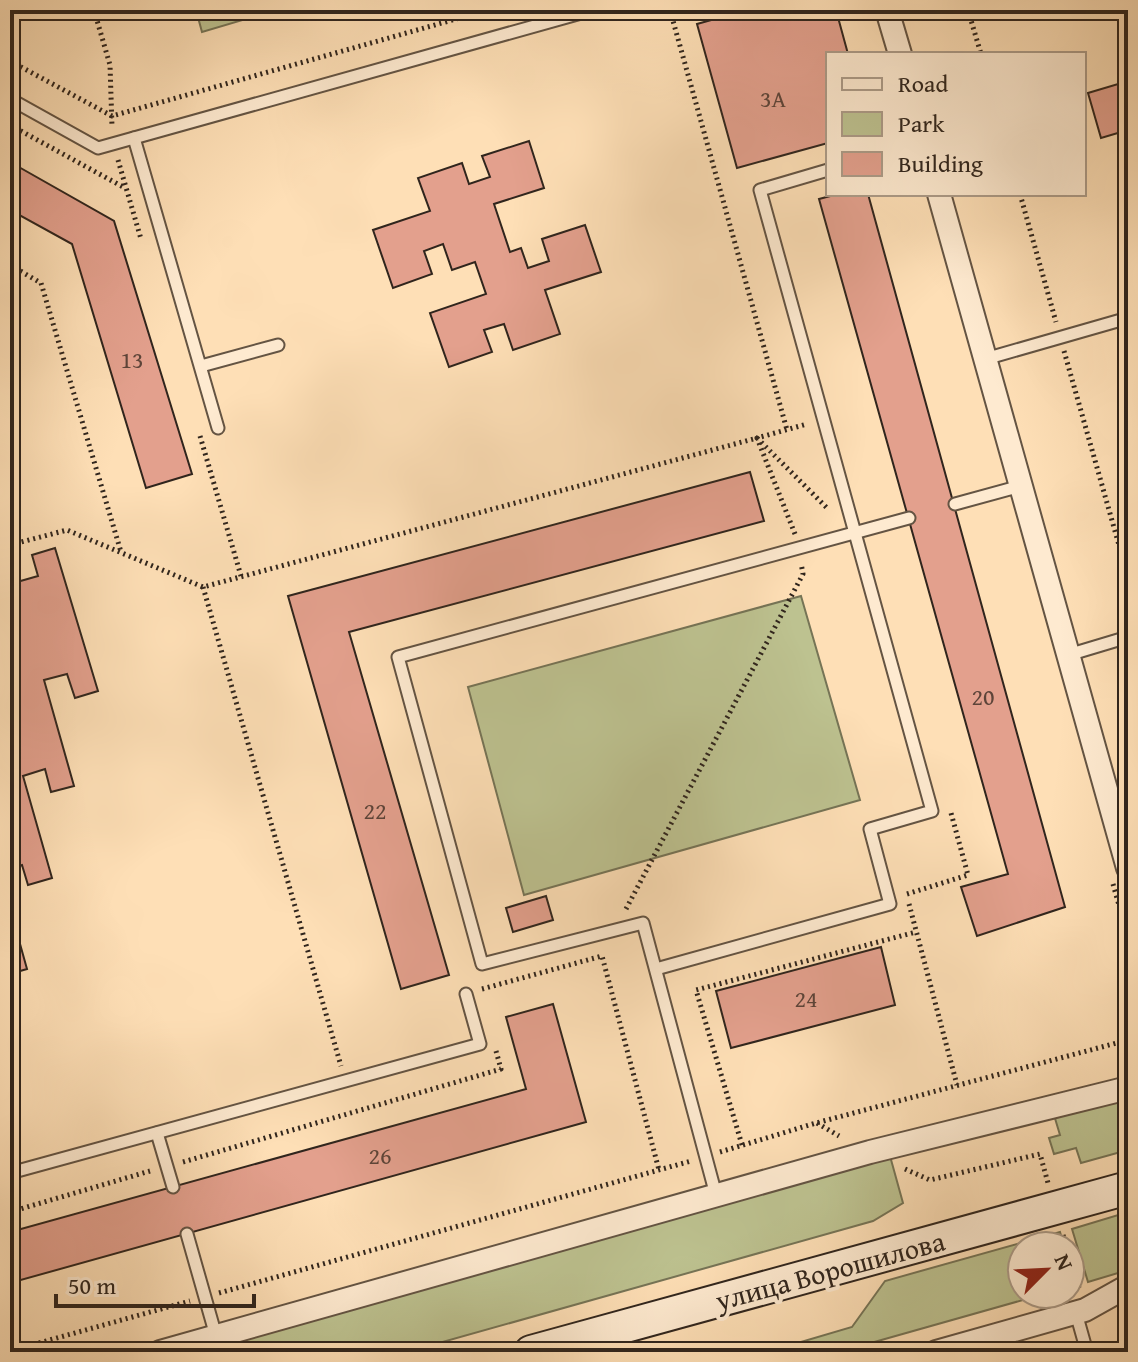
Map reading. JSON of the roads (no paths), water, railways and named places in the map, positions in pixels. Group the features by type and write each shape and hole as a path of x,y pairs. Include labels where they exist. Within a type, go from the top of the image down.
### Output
{"main road":[{"name":"улица Ворошилова","path":"531,1352 1128,1188"}],"street":[{"path":"887,10 899,52"},
{"path":"940,196 1128,868"},
{"path":"160,1352 870,1152 1128,1088"},
{"path":"936,1352 1076,1313 1128,1286"}],"lane":[{"path":"10,99 98,148 592,10"},
{"path":"134,138 218,428"},
{"path":"656,969 890,904 870,829 932,811 760,190 826,171"},
{"path":"985,359 1128,318"},
{"path":"201,366 278,345"},
{"path":"955,504 1021,486"},
{"path":"716,1195 643,923 482,964 398,657 909,518"},
{"path":"1068,655 1128,637"},
{"path":"10,1173 480,1044 466,994"},
{"path":"157,1133 173,1187"},
{"path":"187,1234 216,1336"},
{"path":"1076,1313 1087,1352"}]}
